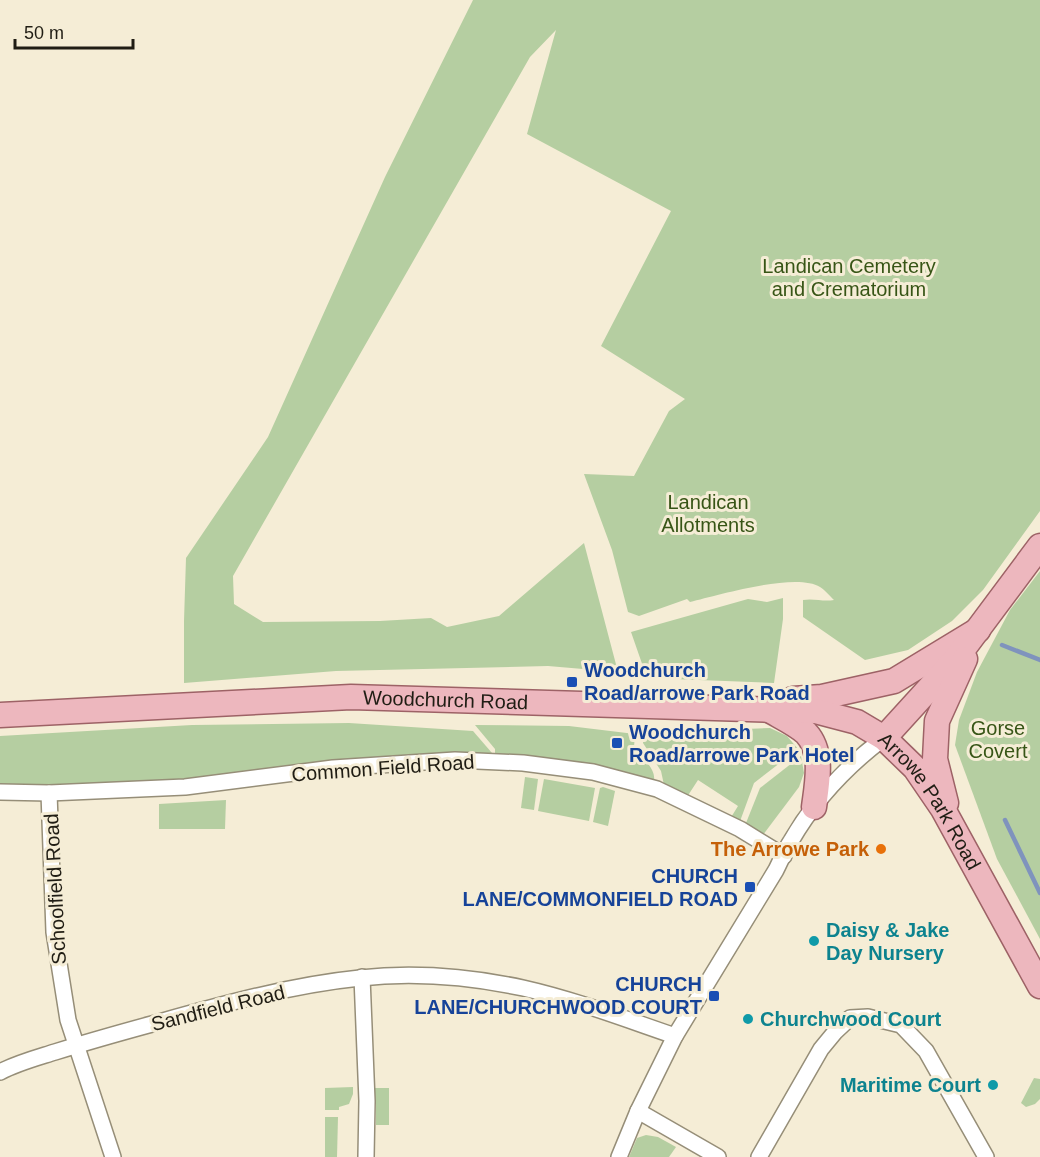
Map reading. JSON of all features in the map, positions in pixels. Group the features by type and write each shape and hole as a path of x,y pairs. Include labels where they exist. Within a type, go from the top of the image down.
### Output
{"main road":[{"name":"Arrowe Park Road","path":"1040,546 955,660 884,738 915,768 951,824 1040,987"},
{"path":"689,708 822,697 894,681 978,630"},
{"path":"951,824 934,759 937,721 978,630"},
{"name":"Woodchurch Road","path":"0,715 351,697 815,711 856,722 884,738"},
{"path":"769,710 806,733 816,750 818,775 814,807"}],"street":[{"path":"619,1157 675,1036 784,856 790,842 814,807 856,760 884,738"},
{"name":"Common Field Road","path":"0,792 49,793 185,787 333,768 455,760 523,763 593,772 657,789 740,829 784,856"},
{"name":"Schoolfield Road","path":"49,793 54,932 68,1020 113,1157"},
{"path":"362,977 367,1101 366,1157"},
{"name":"Sandfield Road","path":"0,1072 16,1064 206,1009 304,987 362,977 442,977 522,988 609,1012 675,1036"},
{"path":"759,1157 821,1048 850,1018 868,1017 901,1025 926,1051 986,1157"},
{"path":"638,1112 718,1157"}],"green space":[{"name":"Landican Cemetery and Crematorium","path":"473,0 1040,0 1040,511 983,590 952,621 908,650 865,660 803,617 803,600 834,600 826,591 809,583 776,583 690,602 687,599 639,616 628,612 612,550 584,474 634,476 669,411 685,399 601,346 671,211 527,134 556,30 530,57 233,576 234,604 263,622 431,618 447,627 499,616 584,543 618,672 548,666 336,671 184,683 186,558 268,437 385,177"},
{"name":"Gorse Covert","path":"1040,571 1040,939 997,859 955,745 959,720 977,672 1010,610"},
{"path":"783,598 783,619 774,683 647,678 631,632 748,599 767,602"},
{"path":"349,723 473,731 492,753 492,759 190,781 0,788 0,736 192,725"},
{"path":"475,725 569,726 635,734 634,747 651,767 654,781 595,767 495,755 495,749"},
{"path":"770,728 787,736 798,749 754,783 739,824 730,819 738,806 698,780 687,797 664,785 661,771 643,743 644,734 668,735 697,731"},
{"path":"801,756 804,773 799,787 760,839 744,828 760,788"},
{"path":"525,777 538,779 534,810 521,808"},
{"path":"544,779 595,788 589,821 538,811"},
{"path":"600,788 615,791 608,826 593,822"},
{"path":"226,800 225,829 159,829 159,804"},
{"path":"1034,1078 1040,1079 1040,1099 1035,1104 1026,1107 1021,1103"},
{"path":"353,1087 349,1104 339,1107 339,1110 325,1110 325,1088"},
{"path":"362,1088 389,1088 389,1125 376,1125 376,1104 362,1104"},
{"path":"325,1117 338,1117 337,1157 325,1157"},
{"path":"646,1135 658,1137 676,1147 669,1157 629,1157 637,1138"}],"waterway":[{"path":"1002,645 1040,660"},
{"path":"1005,820 1040,893"}],"place":[{"name":"Woodchurch Road/arrowe Park Road","path":"572,682"},
{"name":"Woodchurch Road/arrowe Park Hotel","path":"617,743"},
{"name":"The Arrowe Park","path":"881,849"},
{"name":"CHURCH LANE/COMMONFIELD ROAD","path":"750,887"},
{"name":"Daisy & Jake Day Nursery","path":"814,941"},
{"name":"CHURCH LANE/CHURCHWOOD COURT","path":"714,996"},
{"name":"Churchwood Court","path":"748,1019"},
{"name":"Maritime Court","path":"993,1085"}],"park label":[{"name":"Landican Allotments","path":"708,514"}]}
